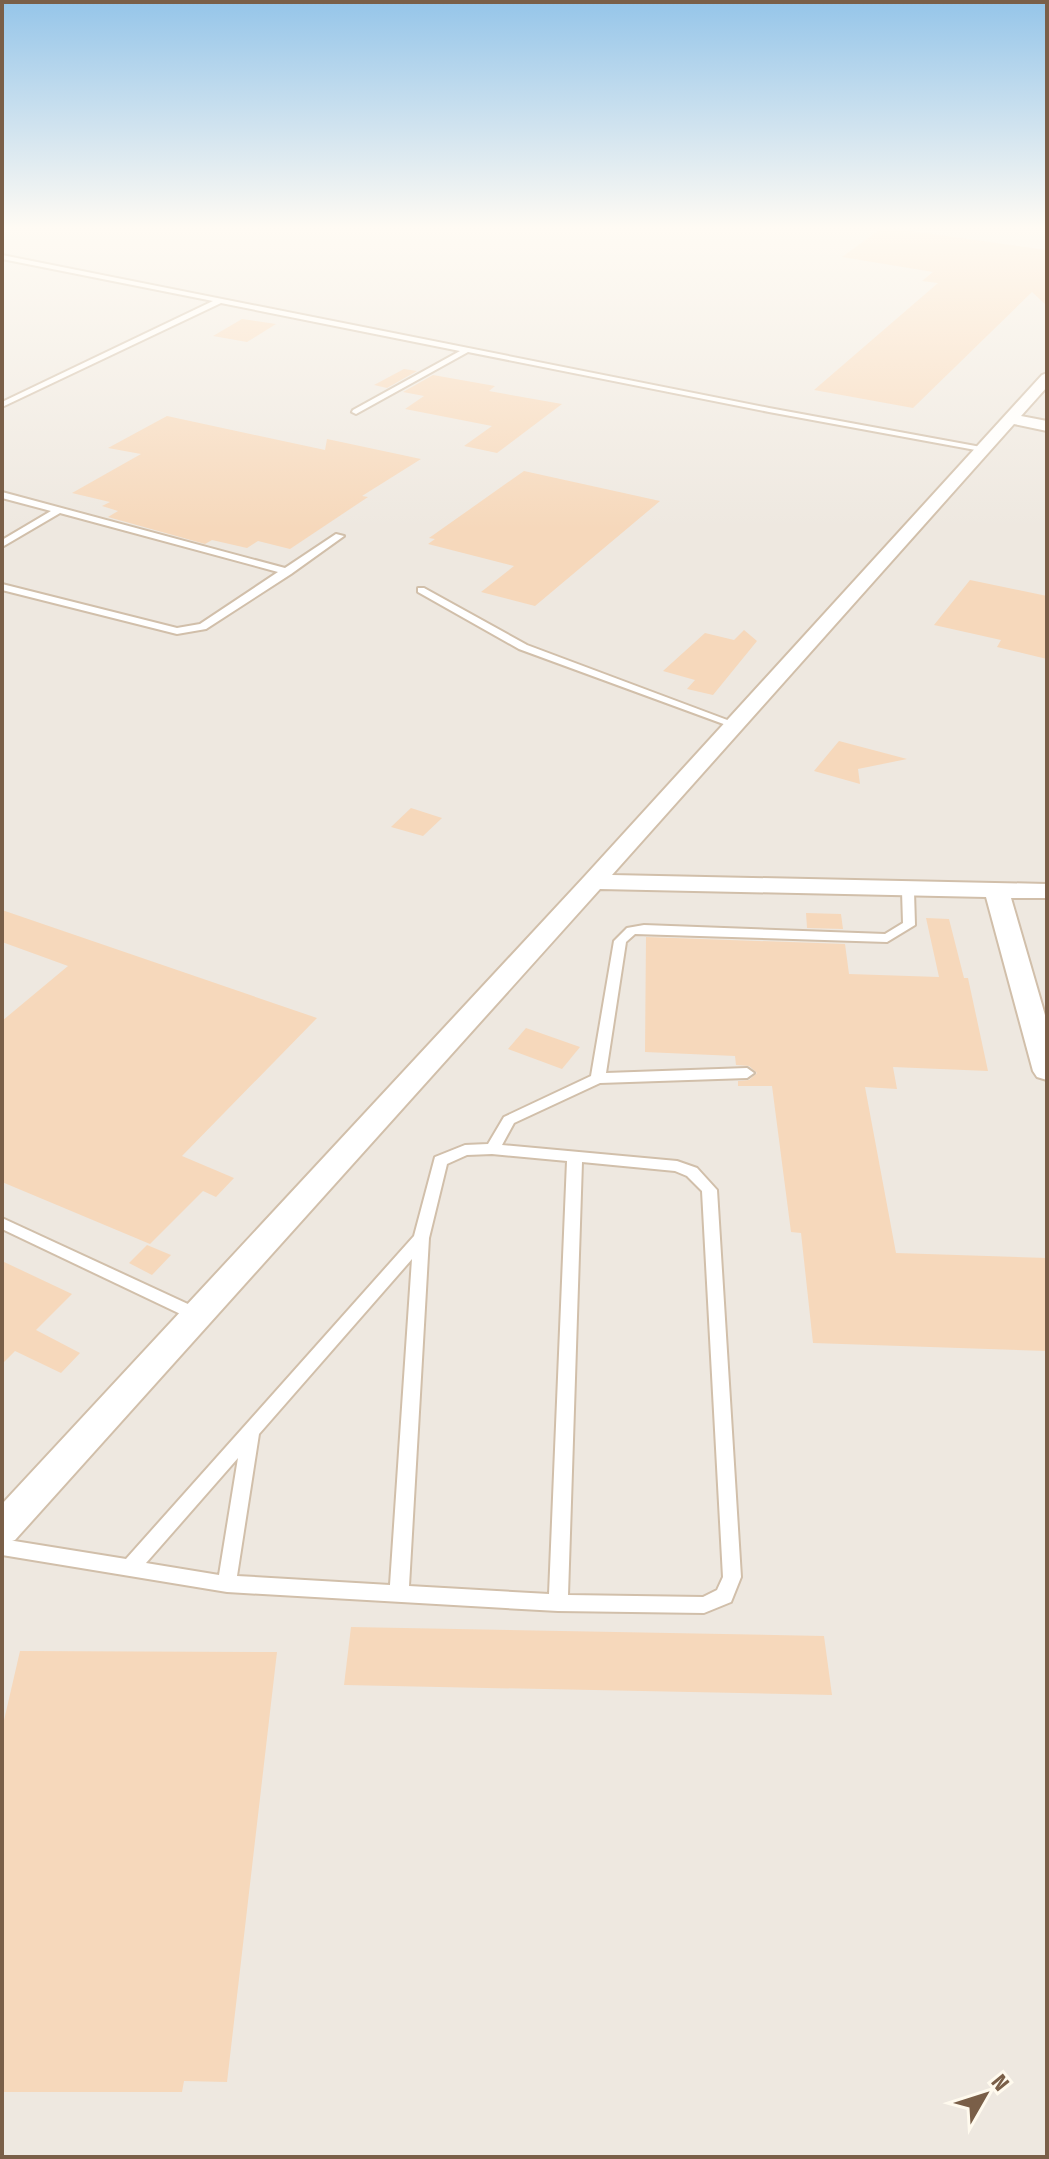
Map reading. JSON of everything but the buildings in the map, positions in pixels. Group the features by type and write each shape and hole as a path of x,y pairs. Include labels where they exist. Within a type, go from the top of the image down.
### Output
{"street":[{"path":"2,1529 593,882 1047,378"},
{"path":"1012,419 1047,426"},
{"path":"593,882 908,891 1047,891"},
{"path":"997,891 1047,1071"}],"lane":[{"path":"2,405 163,328"},
{"path":"351,328 981,449"},
{"path":"356,412 465,351"},
{"path":"2,495 288,572"},
{"path":"2,544 59,510"},
{"path":"2,587 177,631 191,631 203,627 339,536"},
{"path":"421,590 523,647 733,724"},
{"path":"598,1078 620,941 631,931 887,938 909,925 908,891"},
{"path":"492,1149 509,1120 598,1078 747,1073"},
{"path":"2,1547 227,1584 558,1603 704,1605 724,1596 732,1577 709,1190 692,1172 677,1166 492,1149 465,1150 440,1161 421,1238 399,1593"},
{"path":"558,1603 575,1156"},
{"path":"2,1223 197,1315"},
{"path":"130,1568 421,1238"},
{"path":"227,1584 250,1432"}],"shaded area":[{"path":"2,328 1047,328 1047,2157 2,2157"}]}
